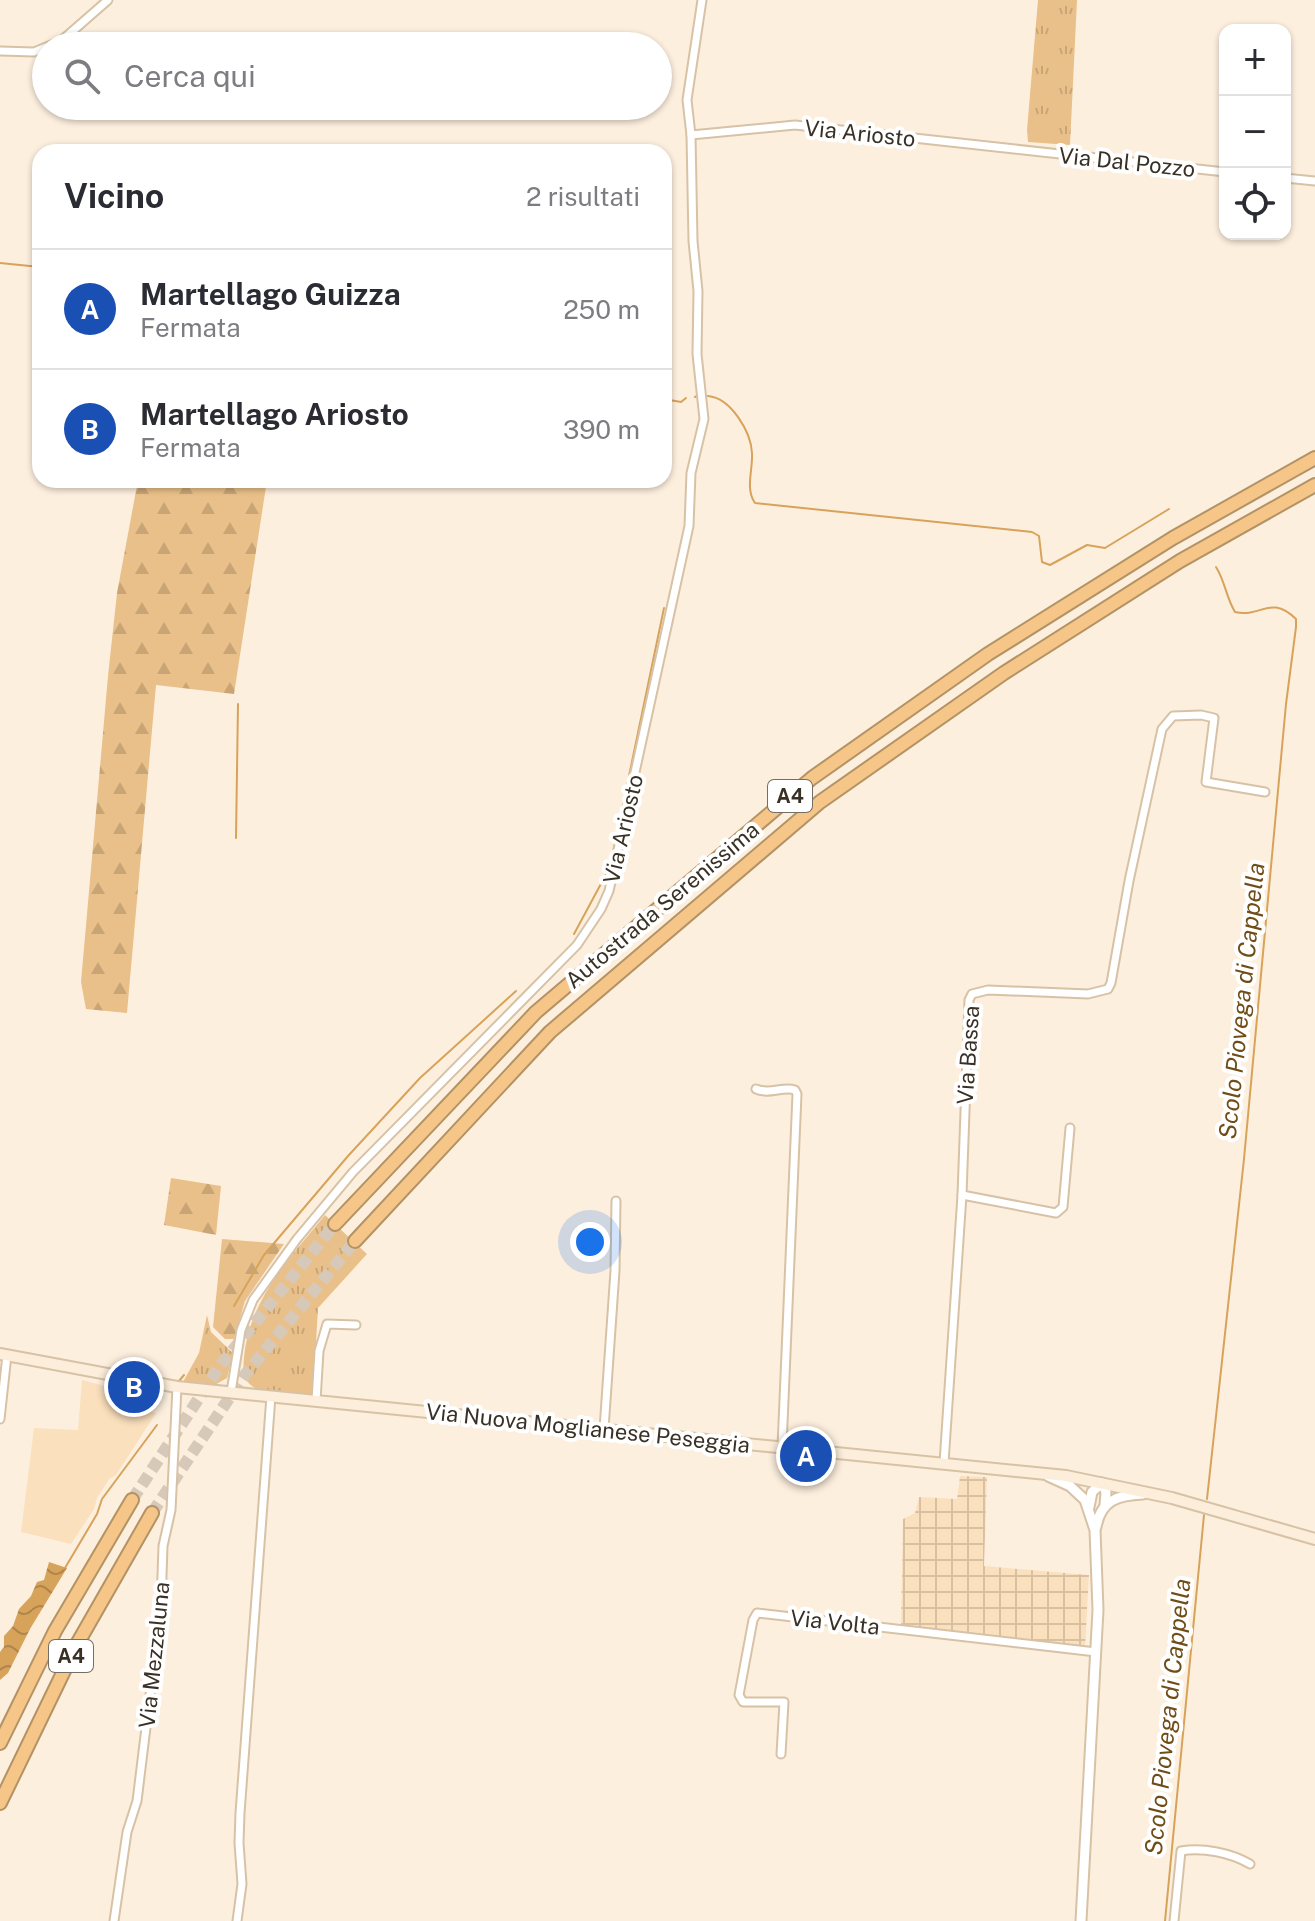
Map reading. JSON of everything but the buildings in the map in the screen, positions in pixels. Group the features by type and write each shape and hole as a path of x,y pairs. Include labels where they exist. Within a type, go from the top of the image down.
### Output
{"highway":[{"name":"Autostrada Serenissima","path":"335,1224 536,1012 812,778 988,654 1173,538 1315,458"},
{"name":"Autostrada Serenissima","path":"355,1241 550,1032 820,802 1004,673 1180,561 1315,485"},
{"name":"A4","path":"0,1743 55,1631 132,1500"},
{"name":"A4","path":"0,1803 76,1646 152,1513"}],"main road":[{"name":"Via Nuova Moglianese Peseggia","path":"3,1354 177,1387 1043,1474 1157,1494 1315,1539"}],"street":[{"path":"71,32 108,0"},
{"name":"Via Ariosto","path":"231,1392 241,1330 253,1300 297,1239 353,1172 577,945 596,919 609,891 689,526 691,473 704,419 697,354 698,291 687,100 702,0"},
{"path":"0,51 32,52"},
{"name":"Via Ariosto","path":"691,135 795,125 1028,152"},
{"name":"Via Dal Pozzo","path":"1028,152 1219,171"},
{"path":"1291,179 1315,181"},
{"name":"Via Bassa","path":"944,1463 962,1195 969,1000 972,994 988,990 1088,994 1108,989 1159,740 1166,721 1173,716 1209,715 1214,718 1206,782 1265,792"},
{"path":"756,1089 789,1088 797,1094 782,1447"},
{"path":"962,1195 1056,1213 1061,1211 1070,1128"},
{"path":"604,1429 615,1271 616,1201"},
{"path":"316,1401 319,1351 327,1324 356,1325"},
{"path":"0,1419 3,1354"},
{"name":"Via Mezzaluna","path":"114,1921 127,1832 137,1801 160,1617 163,1546 171,1510 177,1387"},
{"path":"237,1921 242,1884 239,1828 271,1396"},
{"path":"1043,1474 1070,1486 1089,1507"},
{"path":"1081,1921 1098,1598 1095,1530 1089,1507 1092,1492 1102,1483 1106,1492 1105,1505 1095,1530"},
{"path":"1105,1505 1123,1496 1157,1494"},
{"name":"Via Volta","path":"781,1754 784,1702 743,1702 739,1695 753,1620 757,1613 1096,1652"},
{"path":"1174,1921 1181,1851 1190,1849 1227,1854 1250,1864"}],"shaded area":[{"path":"82,1380 136,1394 136,1407 156,1413 116,1475 109,1479 71,1544 21,1532 34,1428 78,1430"},
{"path":"960,1476 987,1477 984,1566 1089,1575 1085,1647 901,1626 903,1519 915,1513 919,1497 957,1499"}],"green space":[{"path":"1038,0 1077,0 1070,145 1028,142"},
{"path":"137,488 266,488 234,694 156,685 127,1013 86,1009 81,982 117,593"},
{"path":"171,1178 221,1186 216,1235 164,1225"},
{"path":"325,1215 367,1254 318,1308 313,1395 257,1389 246,1380 243,1370 247,1337 254,1317 273,1281"},
{"path":"222,1239 284,1244 245,1301 234,1339 225,1339 213,1327"},
{"path":"207,1315 211,1332 233,1353 227,1378 213,1386 183,1382 199,1353"}],"water":[{"path":"49,1562 67,1568 8,1673 0,1680 0,1652 4,1647 4,1636 13,1626 19,1609 31,1596 37,1582 44,1580"}],"waterway":[{"name":"Scolo Piovega di Cappella","path":"0,263 32,266"},
{"name":"Scolo Piovega di Cappella","path":"708,396 732,409 744,426 751,445 750,492 755,503 1032,532 1039,536 1042,562 1050,565 1087,545 1105,548 1169,509"},
{"name":"Scolo Piovega di Cappella","path":"672,400 681,402 686,398"},
{"name":"Scolo Piovega di Cappella","path":"1207,1499 1296,627 1296,619 1279,608 1235,612 1216,567"},
{"path":"574,934 610,867 664,608"},
{"path":"236,838 238,704"},
{"path":"234,1306 264,1255 348,1156 420,1078 516,991"},
{"path":"179,1381 184,1375"},
{"path":"65,1568 97,1514 102,1499 157,1425"},
{"name":"Scolo Piovega di Cappella","path":"1165,1921 1204,1515"}],"tunnel":[{"path":"132,1500 220,1366 335,1224"},
{"path":"152,1513 244,1376 355,1241"}],"place":[{"name":"Martellago Ariosto","path":"134,1387"},
{"name":"Martellago Guizza","path":"806,1456"}]}
